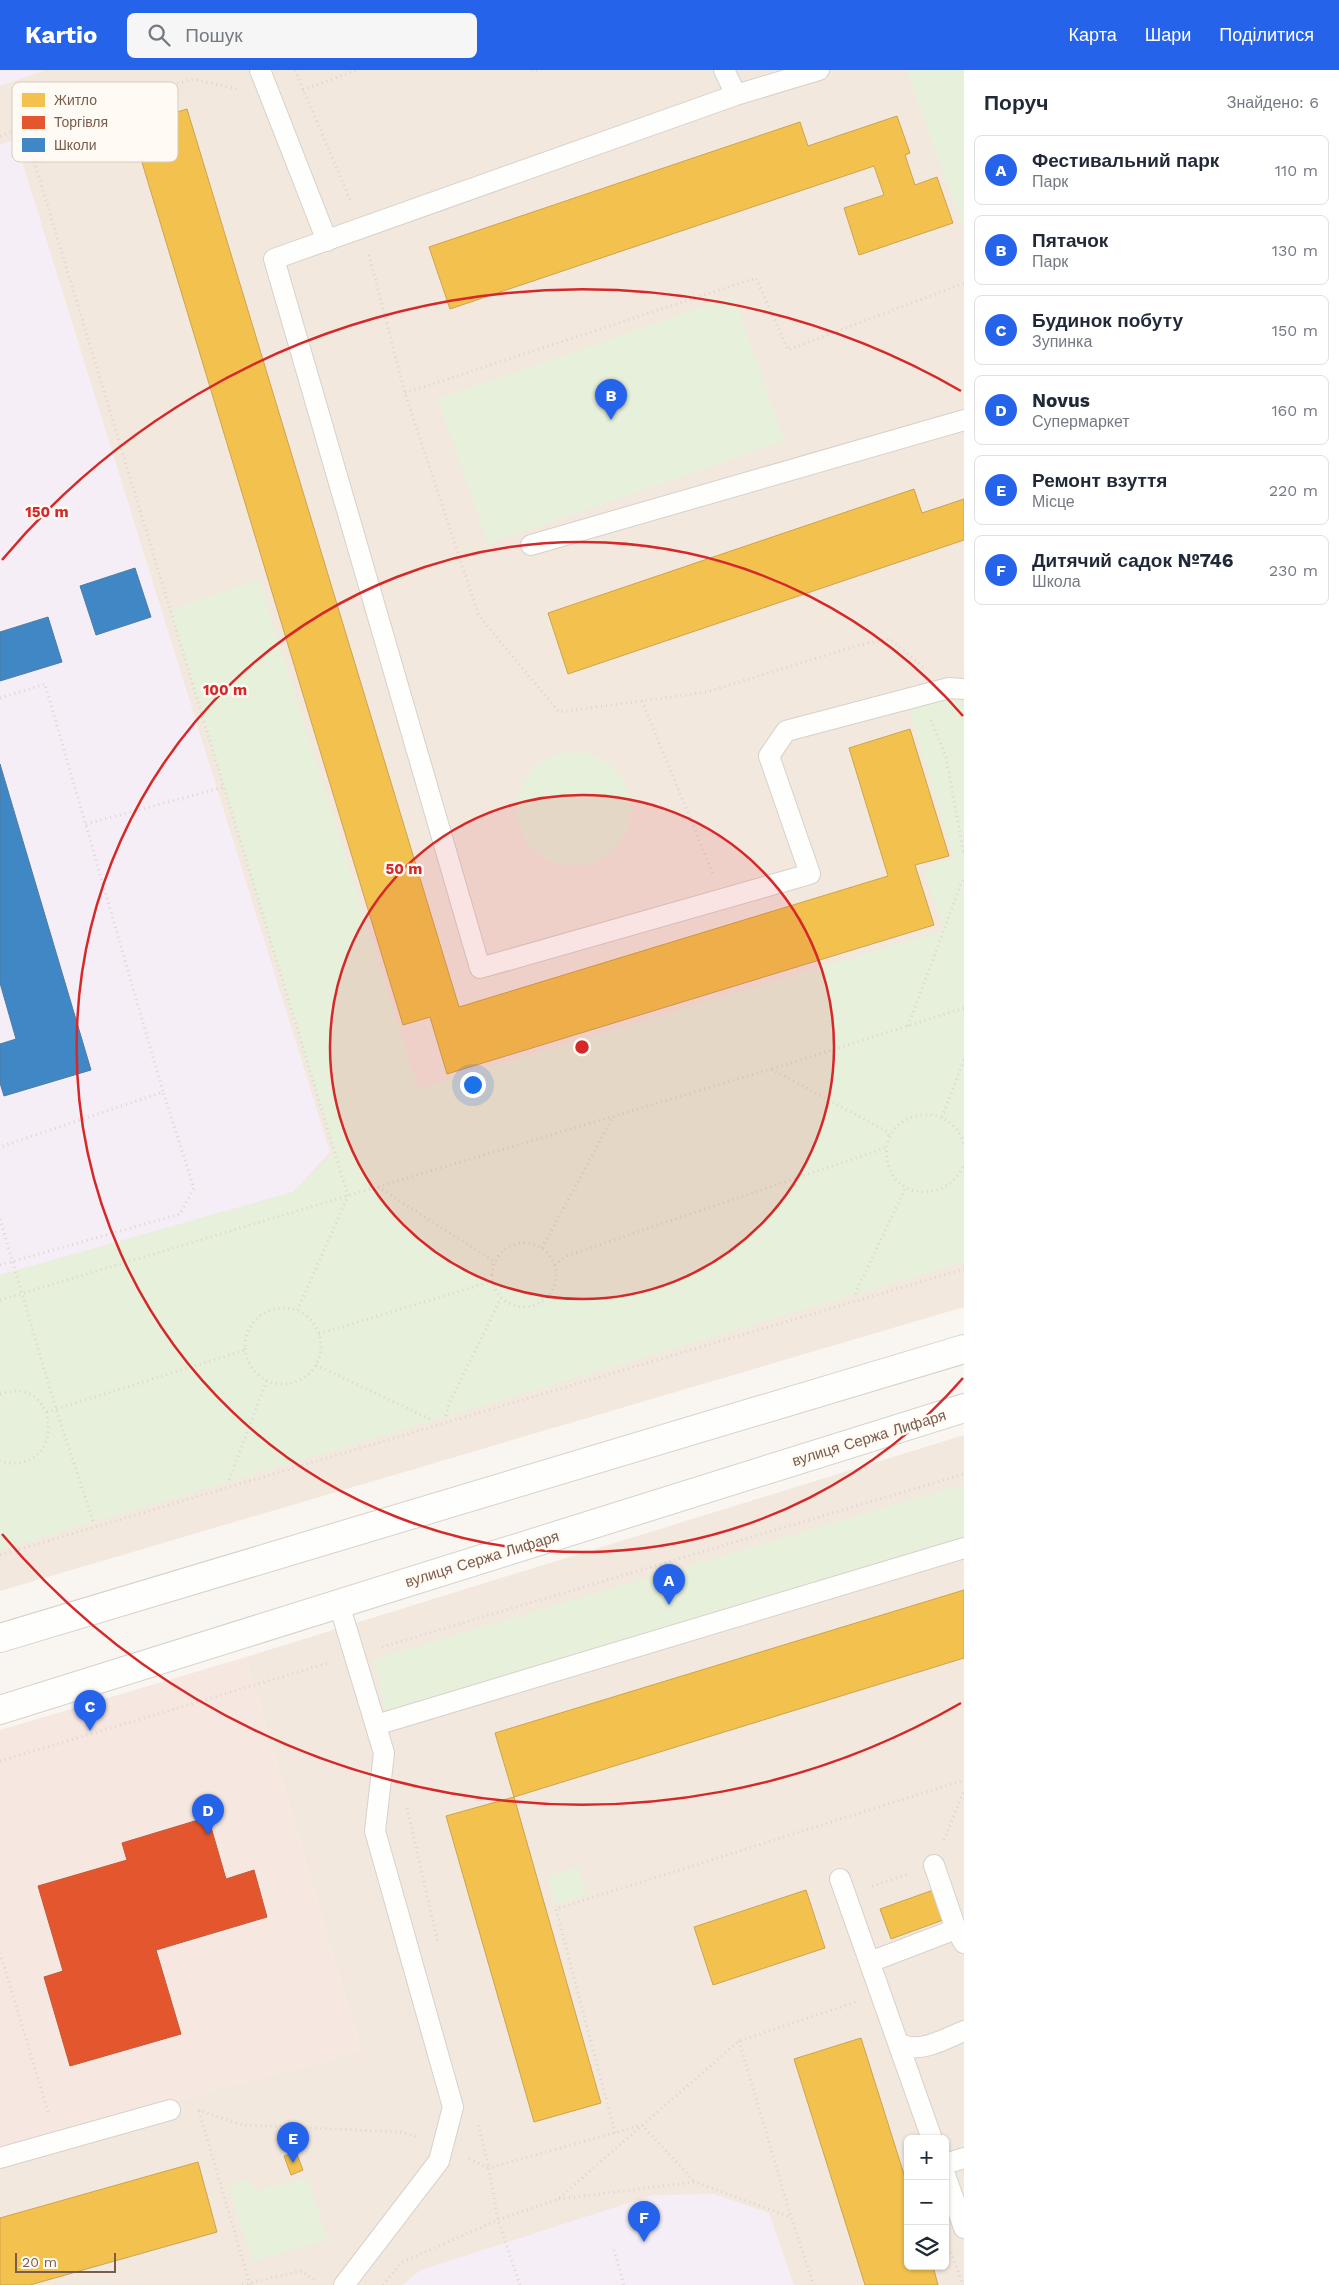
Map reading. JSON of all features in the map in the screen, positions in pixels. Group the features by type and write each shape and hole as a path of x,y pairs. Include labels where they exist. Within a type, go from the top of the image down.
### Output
{"street":[{"path":"0,1638 964,1349"},
{"name":"вулиця Сержа Лифаря","path":"0,1710 964,1408"}],"lane":[{"path":"260,70 327,241"},
{"path":"724,70 736,95"},
{"path":"820,70 736,95 274,259 480,968 810,874 769,756 786,731 920,695 956,688"},
{"path":"531,545 964,420"},
{"path":"376,1725 964,1548"},
{"path":"339,1604 384,1753 376,1831 453,2107 440,2161 344,2285"},
{"path":"870,1962 960,1936 934,1865"},
{"path":"840,1879 931,2135"},
{"path":"898,2043 906,2047 916,2048 964,2031"},
{"path":"0,2158 170,2110"},
{"path":"949,2163 964,2158"},
{"path":"947,2180 964,2228"}],"path":[{"path":"295,70 303,90 358,70"},
{"path":"532,70 538,70"},
{"path":"178,83 193,79 271,96"},
{"path":"0,136 12,132"},
{"path":"34,162 348,1196 297,1311"},
{"path":"956,688 890,639 859,645 707,692 559,712 478,616 405,393 756,278 788,350 964,283"},
{"path":"0,698 45,684 163,1092 194,1188 180,1214 0,1265"},
{"path":"920,695 946,756 964,855"},
{"path":"642,701 724,898"},
{"path":"86,824 224,787"},
{"path":"908,1026 964,876"},
{"path":"0,1300 771,1069 964,1008"},
{"path":"942,1117 964,1060"},
{"path":"771,1069 888,1132 890,1138"},
{"path":"0,1147 163,1092"},
{"path":"964,1143 961,1134 953,1124 942,1117 918,1114 906,1119 897,1127 890,1138 887,1159 897,1180 906,1187 918,1192 930,1193 953,1182 962,1173 964,1164"},
{"path":"542,1248 613,1116"},
{"path":"555,1265 566,1256 888,1147"},
{"path":"378,1186 495,1262"},
{"path":"855,1294 906,1187"},
{"path":"0,1219 56,1409 93,1521"},
{"path":"525,1243 542,1248 555,1265 555,1286 550,1296 541,1303 531,1307 520,1307 510,1304 496,1290 492,1271 495,1262 500,1254 516,1244 525,1243"},
{"path":"0,1555 964,1269"},
{"path":"319,1334 493,1281"},
{"path":"446,1416 449,1404 502,1298"},
{"path":"285,1308 297,1311 306,1316 319,1334 321,1344 316,1365 304,1377 289,1384 267,1380 256,1373 249,1363 245,1350 246,1337 260,1316 272,1310 285,1308"},
{"path":"47,1412 245,1350"},
{"path":"316,1365 432,1420"},
{"path":"230,1480 267,1380"},
{"path":"0,1394 19,1391 31,1395 40,1402 47,1412 50,1424 49,1436 44,1447 36,1456 25,1462 13,1464 0,1461"},
{"path":"0,1761 964,1474"},
{"path":"615,2133 556,1909 964,1780"},
{"path":"0,1953 51,2120"},
{"path":"558,2199 739,2041 862,2000"},
{"path":"739,2041 791,2217 814,2285"},
{"path":"196,2100 250,2284"},
{"path":"198,2110 242,2125 401,2132 443,2146"},
{"path":"520,2285 498,2220 489,2168 642,2125"},
{"path":"642,2125 695,2182 791,2217"},
{"path":"383,2285 402,2262 498,2220 558,2199 695,2182"},
{"path":"949,2246 963,2285"},
{"path":"614,2250 624,2285"},
{"path":"242,2285 301,2271 322,2285"}],"shaded area":[{"path":"0,70 964,70 964,1307 0,1591"},
{"path":"0,70 46,70 0,86"},
{"path":"12,140 12,162 22,162 330,1152 293,1192 0,1275 0,145"},
{"path":"964,1435 964,2285 0,2285 0,2147 361,2051 246,1657"},
{"path":"246,1657 361,2051 0,2147 0,1730"},
{"path":"714,2194 769,2213 794,2285 402,2285 421,2270 653,2195"}],"green space":[{"path":"906,70 964,70 964,231 962,224"},
{"path":"734,296 784,441 488,544 438,399"},
{"path":"259,579 418,1089 944,930 923,870 953,856 906,699 964,690 964,1262 0,1550 0,1275 293,1192 334,1152 170,610"},
{"path":"574,752 596,757 614,769 626,787 631,809 626,831 614,849 596,861 574,866 552,861 534,849 522,831 517,809 522,787 534,769 552,757"},
{"path":"964,1484 964,1551 388,1722 374,1659"},
{"path":"578,1867 587,1895 555,1905 547,1877"},
{"path":"308,2178 327,2240 253,2261 228,2185 250,2179 255,2191"}],"building: Житло":[{"path":"187,109 459,1007 888,876 849,748 910,729 949,856 915,865 934,925 447,1074 430,1017 403,1025 142,162 178,162 178,112"},
{"path":"897,116 910,153 905,155 915,185 937,177 953,223 859,255 844,208 884,195 874,166 450,309 429,247 800,122 808,146"},
{"path":"914,489 922,513 964,499 964,540 568,674 548,613"},
{"path":"964,1590 964,1658 514,1797 495,1733"},
{"path":"514,1797 601,2103 534,2122 446,1816"},
{"path":"936,1889 946,1919 891,1939 880,1909"},
{"path":"806,1890 825,1948 713,1985 694,1927"},
{"path":"861,2038 904,2174 904,2270 934,2270 938,2285 865,2285 794,2059"},
{"path":"296,2152 303,2170 291,2175 284,2156"},
{"path":"198,2162 217,2232 30,2285 0,2285 0,2218"}],"building: Торгівля":[{"path":"208,1817 226,1879 254,1870 267,1917 156,1950 181,2034 70,2066 44,1977 63,1971 38,1886 127,1860 122,1843"}],"building: Школи":[{"path":"135,568 151,617 96,635 80,586"},
{"path":"48,617 62,662 0,681 0,632"},
{"path":"0,764 91,1070 4,1096 0,1083 0,1044 16,1039 0,983"}],"place":[{"name":"Пятачок","path":"611,420"},
{"name":"Фестивальний парк","path":"669,1605"},
{"name":"Будинок побуту","path":"90,1731"},
{"name":"Novus","path":"208,1835"},
{"name":"Ремонт взуття","path":"293,2163"},
{"name":"Дитячий садок №746","path":"644,2242"}]}
